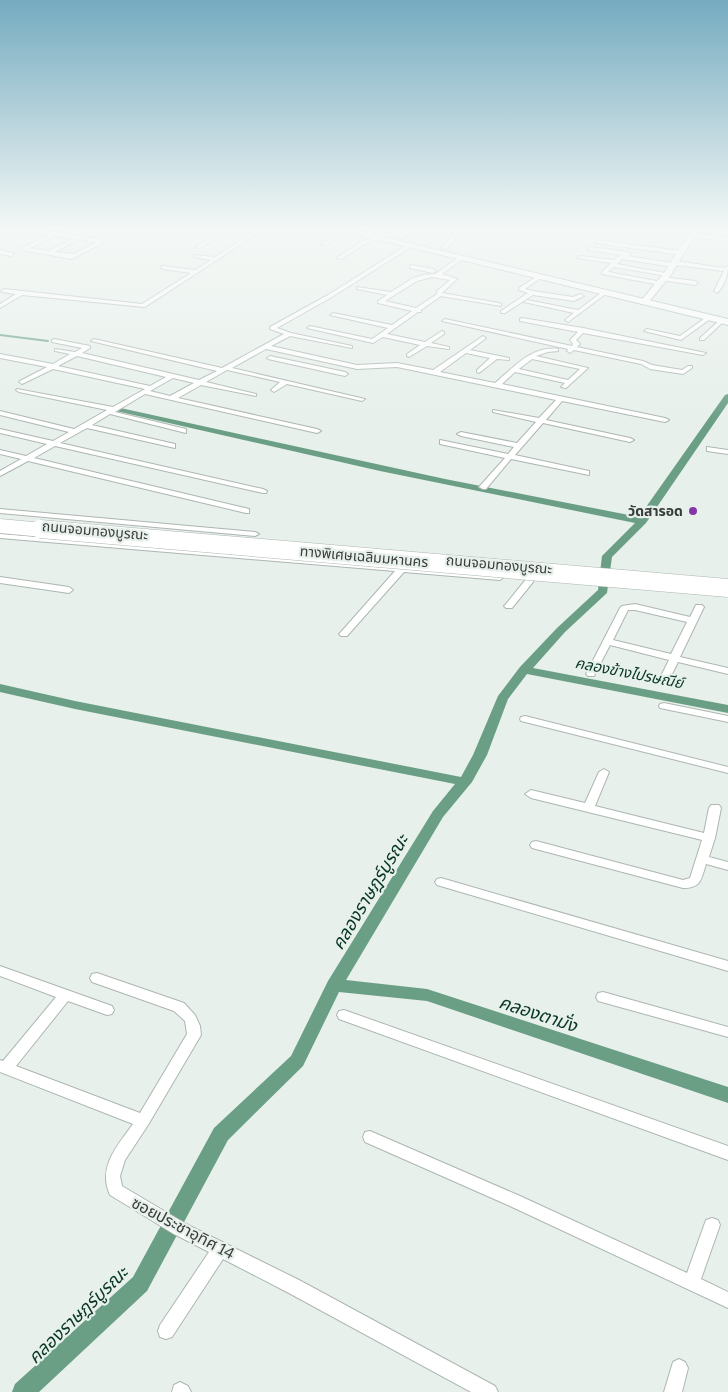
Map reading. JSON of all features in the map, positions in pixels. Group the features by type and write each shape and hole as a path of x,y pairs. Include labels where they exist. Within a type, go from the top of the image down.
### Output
{"highway":[{"name":"ทางพิเศษเฉลิมมหานคร","path":"0,524 728,586"}],"main road":[{"path":"611,293 647,299 710,317 726,319"},
{"path":"622,293 726,319"}],"street":[{"path":"0,306 21,293 142,306 162,293"},
{"path":"335,293 272,328 289,334 350,347"},
{"path":"386,293 392,294"},
{"path":"529,293 585,307"},
{"path":"579,312 526,305 570,318 579,312 604,293"},
{"path":"647,299 652,293"},
{"path":"392,294 381,303 419,311"},
{"path":"310,328 373,341 419,311 440,294 499,305"},
{"path":"503,312 533,295 574,299 581,296"},
{"path":"333,315 395,327"},
{"path":"647,331 681,338 710,317"},
{"path":"702,339 726,319"},
{"path":"522,320 703,353"},
{"path":"445,322 680,372 686,372 690,367"},
{"path":"583,330 573,340 577,343 569,353 589,364"},
{"path":"410,355 442,333"},
{"path":"172,398 289,334"},
{"path":"382,335 447,348"},
{"path":"434,373 483,338"},
{"path":"54,341 88,346 78,354 53,366 20,386 113,409 183,431"},
{"path":"94,341 286,381 362,399"},
{"path":"264,347 362,367 392,364 665,420"},
{"path":"496,386 531,357 545,349 556,350"},
{"path":"57,350 254,395"},
{"path":"465,351 507,359"},
{"path":"0,356 53,366 172,398 317,432"},
{"path":"479,371 495,357"},
{"path":"531,357 589,364"},
{"path":"270,358 345,374"},
{"path":"316,368 327,360"},
{"path":"514,370 567,384 589,364"},
{"path":"0,474 172,376"},
{"path":"274,390 286,381"},
{"path":"483,487 560,399"},
{"path":"495,411 630,440"},
{"path":"0,413 75,430"},
{"path":"85,425 172,446"},
{"path":"0,431 263,491"},
{"path":"461,434 519,446"},
{"path":"443,442 586,473"},
{"path":"710,449 728,452"},
{"path":"0,452 26,460 246,511"},
{"path":"0,507 20,508"},
{"path":"0,511 255,534"},
{"name":"ถนนจอมทองบูรณะ","path":"0,524 599,573 728,586"},
{"path":"0,536 533,580 509,606"},
{"path":"497,577 505,565"},
{"path":"344,634 402,570"},
{"path":"0,580 69,590"},
{"path":"591,674 625,608 635,607 692,620"},
{"path":"663,682 699,607"},
{"path":"608,642 728,671"},
{"path":"664,706 728,719"},
{"path":"525,719 728,770"},
{"path":"589,808 604,772"},
{"path":"531,794 709,838"},
{"path":"536,845 683,884 691,884 695,880 709,838 715,808"},
{"path":"701,859 728,866"},
{"path":"441,882 728,966"},
{"path":"0,971 107,1010"},
{"name":"ซอยประชาอุทิศ 14","path":"97,978 179,1007 187,1012 194,1024 194,1035 143,1121 118,1157 112,1176 115,1190 138,1206 180,1229 293,1286 489,1392"},
{"path":"65,995 3,1067 143,1121"},
{"path":"602,997 728,1032"},
{"path":"344,1015 728,1153"},
{"path":"370,1137 515,1201 728,1300"},
{"path":"691,1282 712,1225"},
{"path":"166,1331 220,1249"},
{"path":"672,1392 679,1368"}],"waterway":[{"path":"0,335 48,341"},
{"name":"คลองราษฎร์บูรณะ","path":"642,521 728,397"},
{"path":"119,409 380,468 642,521"},
{"name":"คลองราษฎร์บูรณะ","path":"524,670 561,630 603,591 607,556 642,521"},
{"name":"คลองราษฎร์บูรณะ","path":"465,782 480,755 502,699 524,670"},
{"name":"คลองข้างไปรษณีย์","path":"524,670 728,709"},
{"path":"0,688 75,705 465,782"},
{"name":"คลองราษฎร์บูรณะ","path":"334,985 438,814 465,782"},
{"name":"คลองราษฎร์บูรณะ","path":"23,1392 140,1284 221,1134 297,1061 334,985"},
{"name":"คลองตามั่ง","path":"334,985 427,995 728,1095"}],"place":[{"name":"วัดสารอด","path":"693,511"}]}
